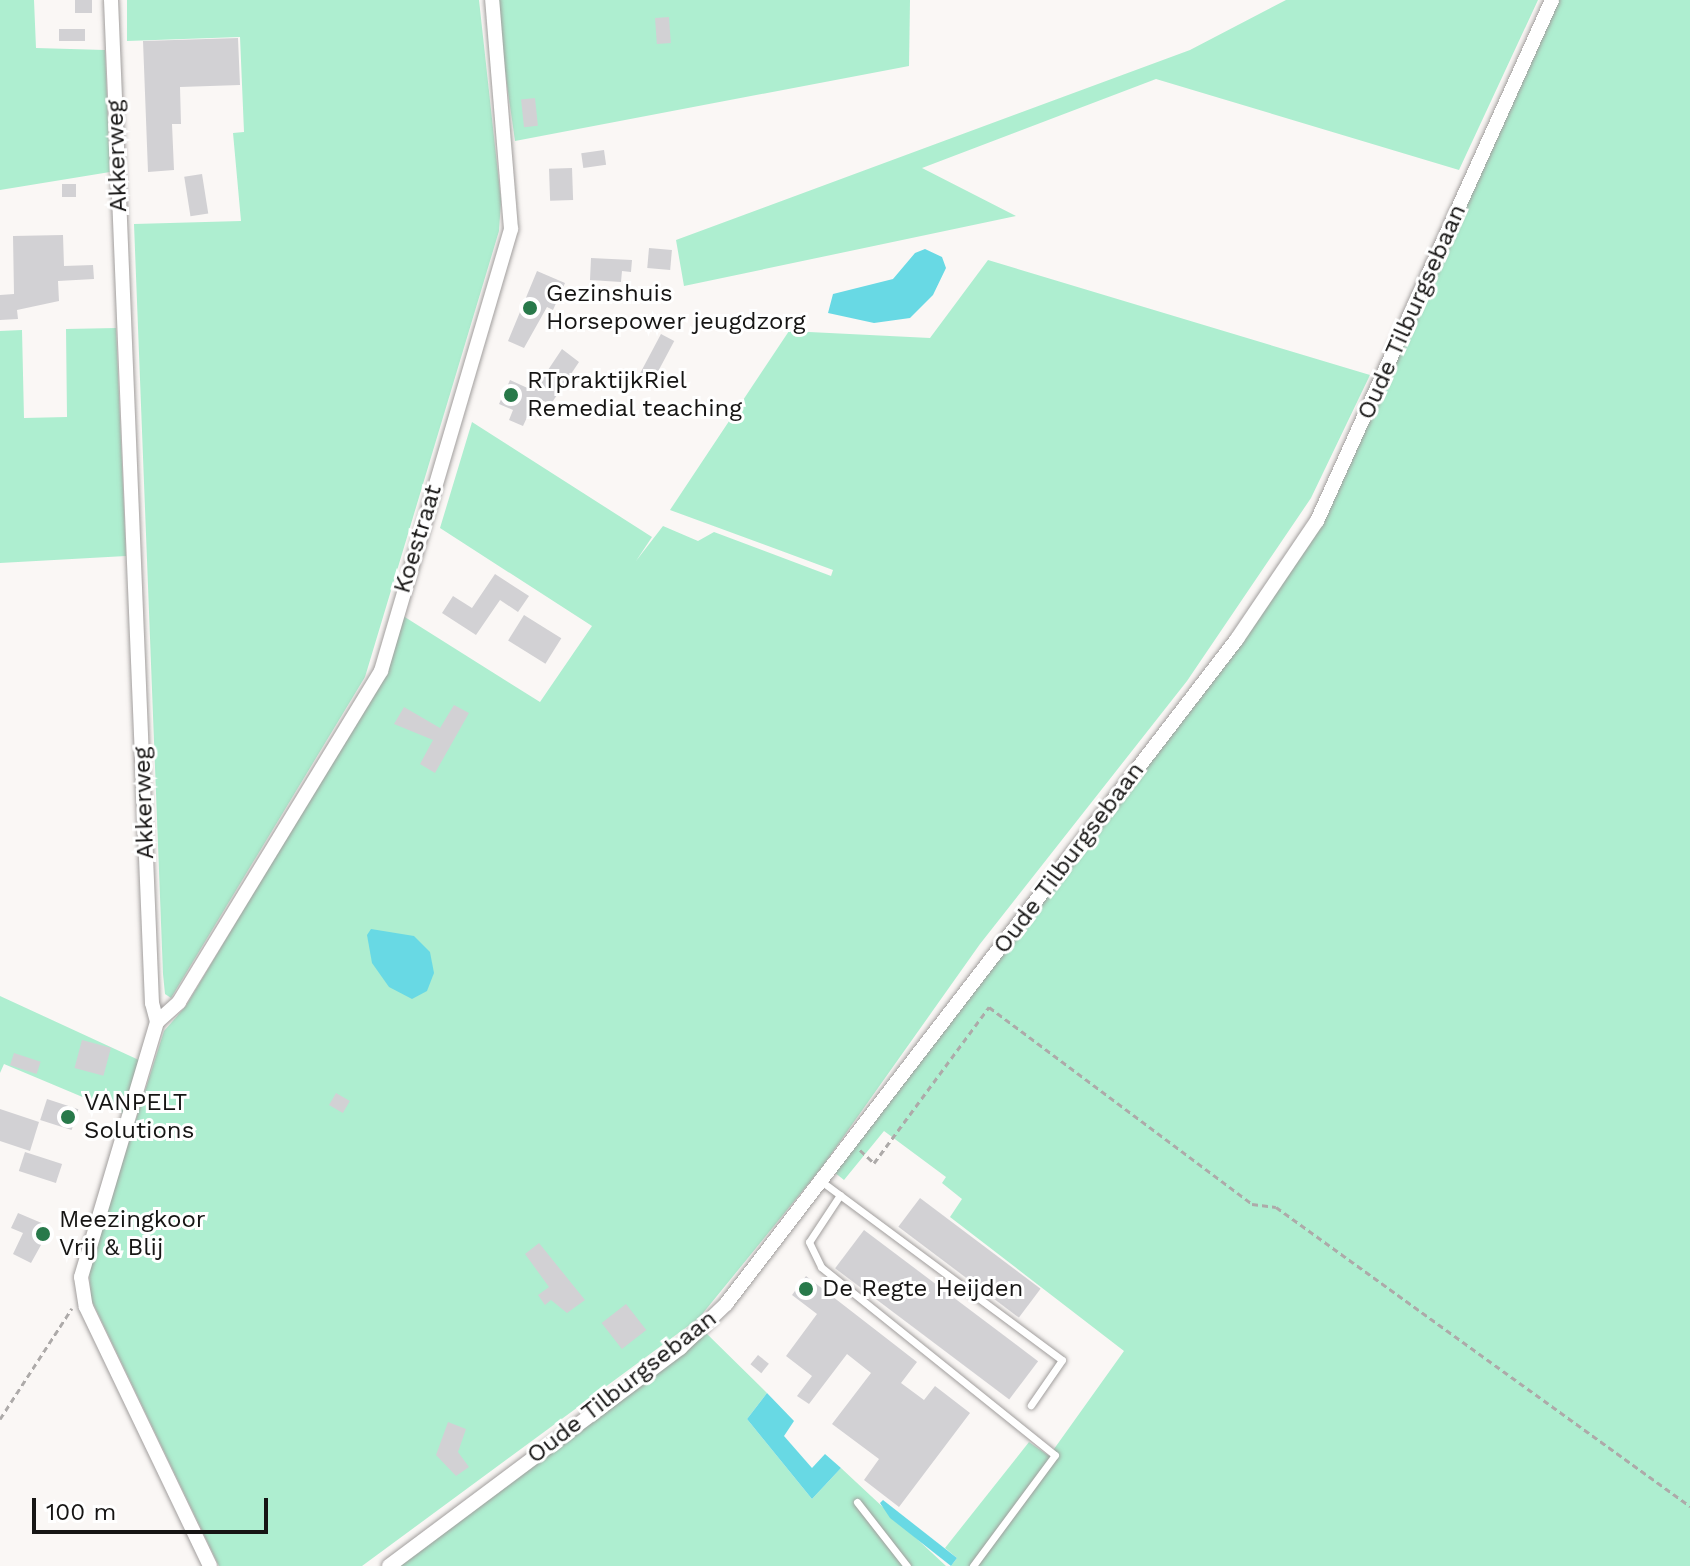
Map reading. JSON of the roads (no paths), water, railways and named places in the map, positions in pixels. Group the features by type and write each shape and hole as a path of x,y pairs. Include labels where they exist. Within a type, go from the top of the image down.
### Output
{"street":[{"name":"Akkerweg","path":"111,0 152,1003 157,1022 85,1254 82,1293 210,1566"},
{"name":"Koestraat","path":"157,1022 179,1002 381,671 511,229 492,0"},
{"name":"Oude Tilburgsebaan","path":"389,1566 692,1338 726,1304 1303,546 1552,0"}],"lane":[{"path":"821,1181 1062,1360 1031,1405"},
{"path":"840,1195 809,1242 821,1267 1055,1455 973,1566"},
{"path":"857,1502 907,1566"}],"water":[{"path":"925,249 942,257 946,268 933,295 910,318 874,323 828,313 833,294 893,279 915,253"},
{"path":"371,929 414,936 430,952 434,973 427,991 412,999 389,987 372,963 367,935"},
{"path":"767,1393 794,1421 784,1436 812,1468 825,1454 841,1468 812,1499 747,1419"},
{"path":"883,1500 957,1558 951,1566 890,1518 880,1503"}],"place":[{"name":"Gezinshuis Horsepower jeugdzorg","path":"530,308"},
{"name":"RTpraktijkRiel Remedial teaching","path":"511,395"},
{"name":"VANPELT Solutions","path":"68,1117"},
{"name":"Meezingkoor Vrij & Blij","path":"43,1234"},
{"name":"De Regte Heijden","path":"806,1289"}]}
